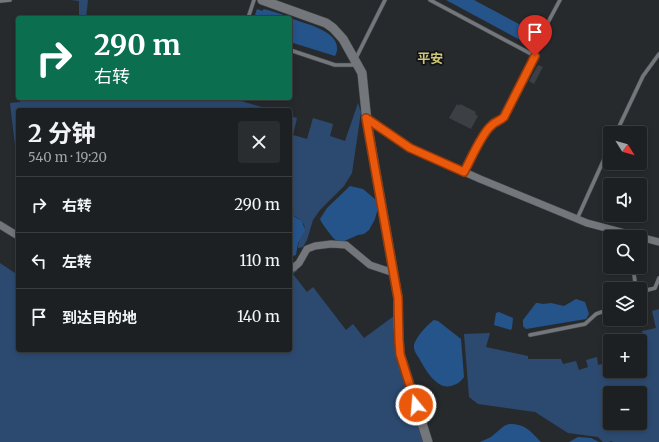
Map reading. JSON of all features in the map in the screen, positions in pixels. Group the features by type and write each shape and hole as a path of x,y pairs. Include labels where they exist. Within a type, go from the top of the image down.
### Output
{"street":[{"path":"262,0 326,23 338,33 363,78 366,118 399,307 398,325 400,354 428,442"},
{"path":"366,118 410,148 577,219 611,230"},
{"path":"0,225 16,235"},
{"path":"647,239 659,242"},
{"path":"292,268 298,264 306,250 311,247 331,244 344,245 370,265 394,273"}],"lane":[{"path":"0,0 10,0"},
{"path":"249,16 254,0"},
{"path":"292,51 335,65 356,63 385,0"},
{"path":"430,0 535,56 504,117 500,122 491,125 486,131 464,172"},
{"path":"532,54 560,0"},
{"path":"619,126 642,76 659,54"},
{"path":"577,219 603,161"},
{"path":"647,290 655,288 659,278"},
{"path":"530,335 585,324 596,314 603,312"}],"shaded area":[{"path":"71,0 88,0 86,16 79,16 79,1"},
{"path":"446,0 474,0 534,32 532,38 527,43 522,41"},
{"path":"257,9 262,11 264,9 286,16 255,16"},
{"path":"292,19 314,26 330,35 335,41 337,48 335,56 292,43"},
{"path":"20,100 238,100 264,108 16,108 16,154 10,103 20,102"},
{"path":"358,103 361,112 352,173 344,186 320,210 313,220 307,240 303,247 298,248 304,226 303,222 292,215 292,117 297,118 293,135 307,139 313,118 333,124 330,136 345,141"},
{"path":"350,186 363,189 376,200 378,208 375,219 369,230 364,234 342,242 334,239 320,219 327,208"},
{"path":"292,215 302,221 305,230 298,243 296,255 292,256"},
{"path":"0,263 16,274 16,352 292,352 292,269 298,270 293,274 307,292 313,287 346,330 353,324 364,338 394,316 396,349 416,422 425,442 0,442"},
{"path":"576,299 585,302 589,314 586,319 526,329 523,326 523,320 536,303 551,303 564,306"},
{"path":"659,309 659,442 603,442 598,437 568,433 535,412 478,404 469,397 464,334 490,333 486,347 528,356 528,359 561,359 563,364 576,361 579,370 588,367 586,360 597,357 598,365 603,364 603,378 647,378 647,334 643,334 642,331 656,328 652,311"},
{"path":"499,312 513,318 511,330 494,325 496,313"},
{"path":"434,320 438,321 461,339 464,377 460,382 454,385 443,386 433,379 425,369 414,350 414,344 418,336"},
{"path":"509,424 524,427 531,431 541,442 480,442 491,437 504,426"},
{"path":"578,437 591,438 599,442 569,442"}],"building":[{"path":"538,65 543,67 534,84 529,81"},
{"path":"457,104 476,112 475,114 478,116 471,129 449,118"}],"district":[{"name":"平安","path":"430,58"}],"route":[{"path":"416,405 400,354 398,298 366,118 410,148 464,172 486,131 491,125 500,122 504,117 535,56"}]}
